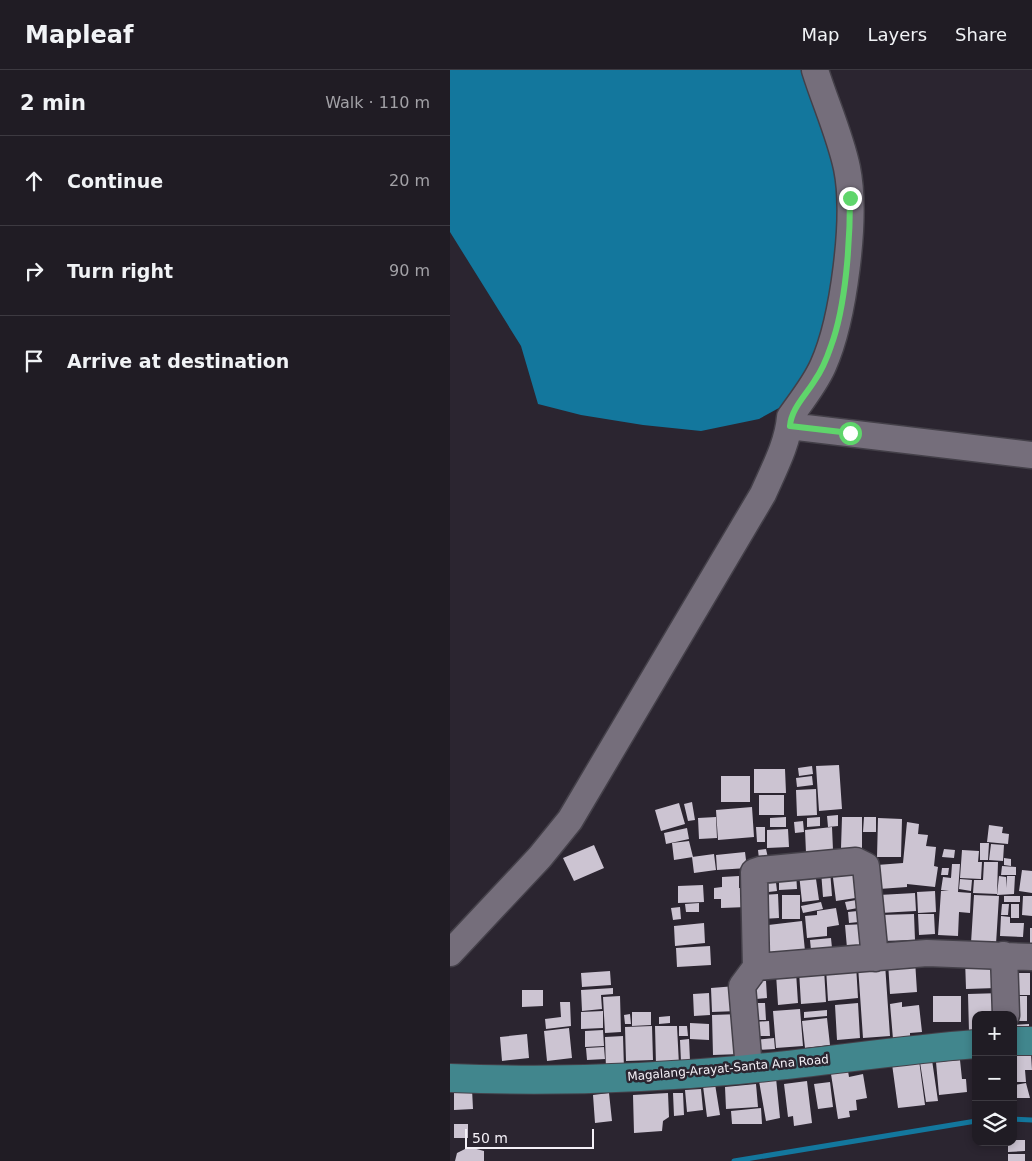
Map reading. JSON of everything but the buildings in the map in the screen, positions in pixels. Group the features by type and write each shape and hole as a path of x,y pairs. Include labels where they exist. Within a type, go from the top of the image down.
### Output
{"main road":[{"path":"1017,1041 1032,1041"},
{"name":"Magalang-Arayat-Santa Ana Road","path":"450,1078 514,1081 629,1078 749,1069 972,1044"}],"street":[{"path":"450,953 540,858 570,820 763,494 790,426 790,417 816,380 832,343 840,306 850,226 847,168 815,70"},
{"path":"790,426 1032,455"},
{"path":"749,1069 742,986 756,967 754,872 856,861 866,866 875,958"},
{"path":"756,967 927,953 1032,957"},
{"path":"1004,955 1006,1011"}],"water":[{"path":"450,70 804,70 840,171 843,216 823,354 788,403 759,419 701,431 643,425 581,415 538,404 521,346 450,232"}],"waterway":[{"path":"1017,1119 1032,1120"},
{"path":"734,1161 972,1122"}],"route":[{"path":"850,198 847,254 840,306 832,343 816,380 790,417 790,426 850,433"}]}
